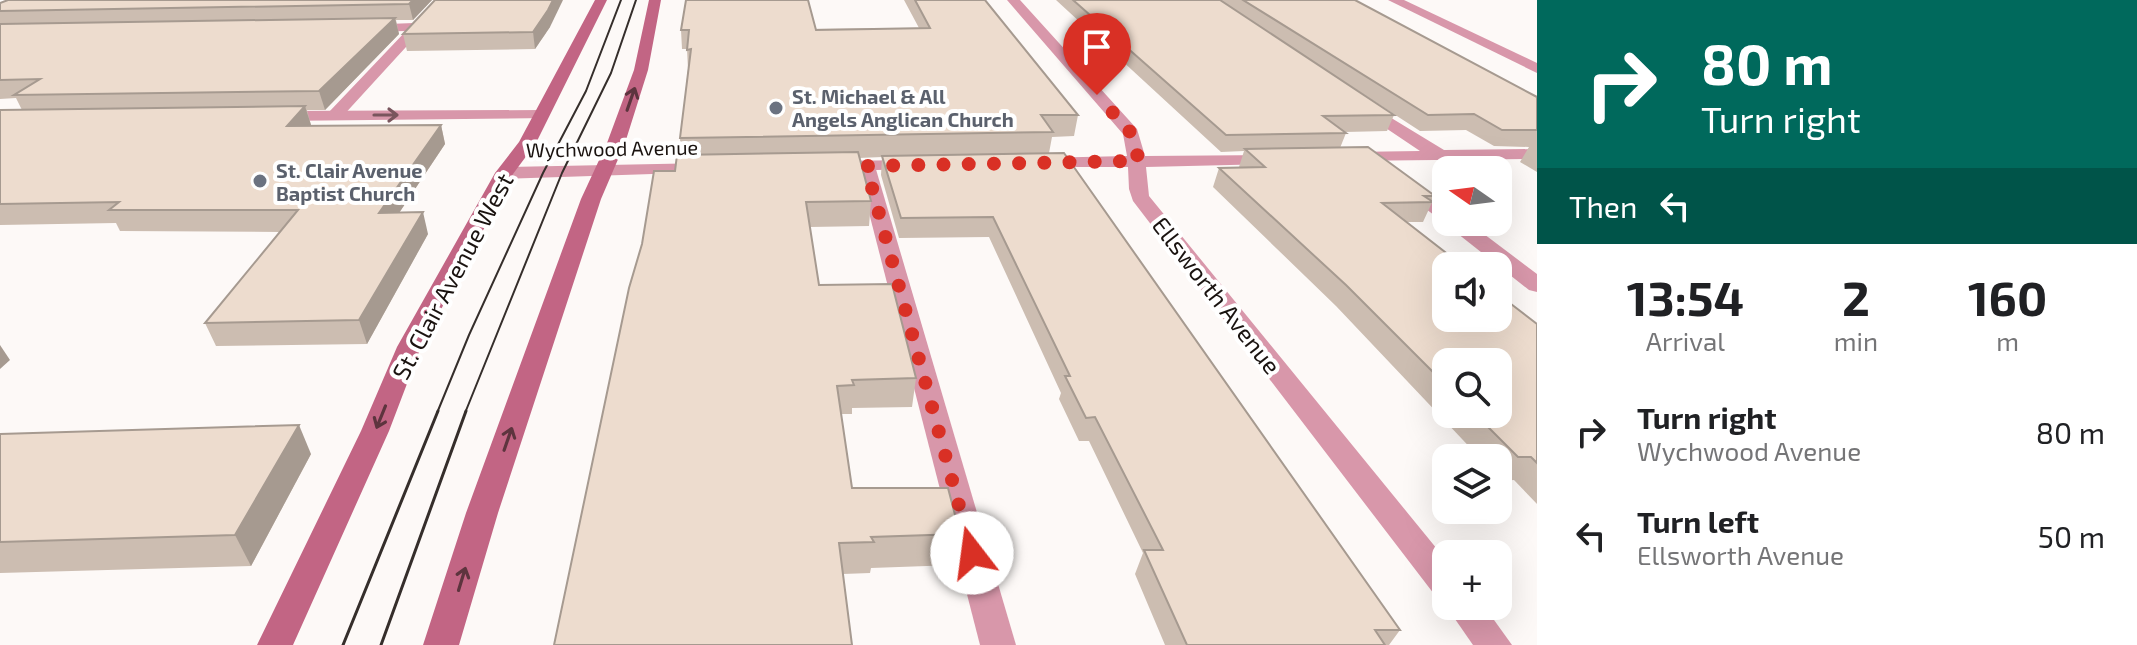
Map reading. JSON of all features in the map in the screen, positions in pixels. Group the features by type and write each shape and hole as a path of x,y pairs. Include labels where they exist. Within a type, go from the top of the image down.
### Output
{"main road":[{"name":"St. Clair Avenue West","path":"273,645 375,431 409,347 504,173 527,143 601,0"},
{"path":"441,645 482,513 591,199 641,70 655,0"}],"street":[{"path":"335,115 443,0"},
{"name":"Ellsworth Avenue","path":"1013,0 1131,133 1139,161 1135,183 1140,197 1432,566"},
{"path":"1394,0 1537,69"},
{"path":"356,28 418,27"},
{"path":"1345,94 1439,155"},
{"name":"Wychwood Avenue","path":"255,117 541,115"},
{"path":"1338,158 1537,154"},
{"path":"1368,157 1432,205"},
{"path":"1018,163 1293,158"},
{"path":"819,167 927,165"},
{"path":"866,166 998,645"},
{"name":"Wychwood Avenue","path":"504,173 726,168"},
{"path":"1473,236 1537,285"},
{"path":"1474,620 1494,645"}],"building":[{"path":"8,0 413,0 409,4 0,11 0,3"},
{"path":"435,0 553,0 533,32 403,34"},
{"path":"686,0 808,0 816,30 930,28 915,0 985,0 1078,115 1041,115 1053,132 680,138 691,49 687,50 689,30 681,30"},
{"path":"1073,0 1220,0 1394,115 1323,116 1346,133 1226,135"},
{"path":"1243,0 1355,0 1537,97 1537,130 1502,130 1474,114 1428,115"},
{"path":"395,18 319,91 14,95 40,79 0,80 0,24"},
{"path":"305,106 287,126 441,125 379,213 423,212 359,320 205,323 298,210 109,210 119,202 0,204 0,110"},
{"path":"1368,147 1432,194 1424,196 1432,202 1382,203 1445,252 1432,252 1432,332 1512,332 1512,305 1537,324 1537,463 1531,457 1518,457 1512,451 1512,444 1505,444 1489,428 1512,428 1512,348 1432,348 1432,371 1346,285 1219,168 1265,167 1245,149"},
{"path":"858,152 871,201 806,202 819,285 892,284 916,378 852,380 854,385 837,386 852,488 948,488 960,534 871,537 874,542 839,543 852,645 554,645 629,288 642,244 654,171 675,171 677,155"},
{"path":"1064,153 1400,630 1375,630 1385,645 1187,645 1144,550 1163,550 1095,417 1086,418 1065,376 1070,376 993,217 901,218 882,156"},
{"path":"299,425 235,535 0,542 0,434"}],"tram line":[{"path":"437,413 543,173 586,91 621,0"},
{"path":"465,413 562,173 611,73 636,0"},
{"path":"343,645 438,411"},
{"path":"381,645 466,411"}],"place":[{"name":"St. Michael & All Angels Anglican Church","path":"776,108"},
{"name":"St. Clair Avenue Baptist Church","path":"260,181"}],"route":[{"path":"972,553 866,166 1139,161 1131,133 1097,95"}]}
